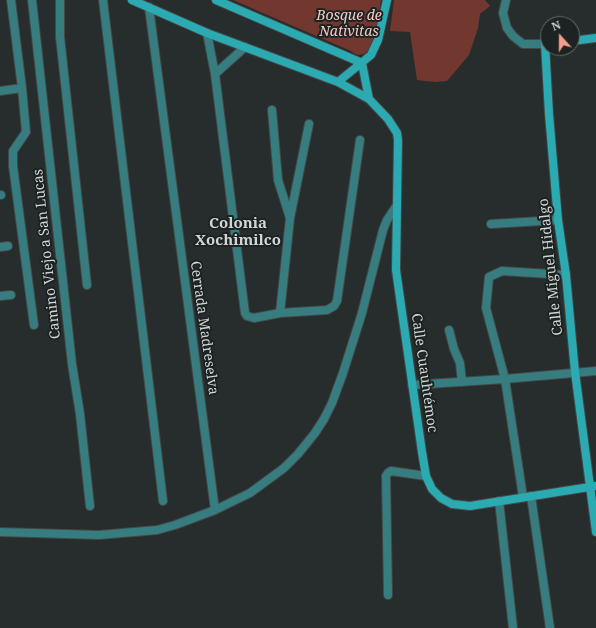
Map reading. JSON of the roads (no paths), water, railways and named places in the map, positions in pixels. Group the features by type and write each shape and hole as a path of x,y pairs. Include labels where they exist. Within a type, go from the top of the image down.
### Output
{"main road":[{"name":"Calle Cuauhtémoc","path":"132,0 207,33 338,82 368,99 388,119 397,133 396,270 426,476 436,494 452,504 470,506 593,486"},
{"path":"216,0 362,63"},
{"path":"338,82 371,55 378,40 387,0"},
{"path":"580,40 596,38"},
{"name":"Calle Miguel Hidalgo","path":"548,56 558,220 566,275 575,372 593,486 596,532"},
{"path":"362,63 368,99"}],"street":[{"path":"11,0 26,132 13,151 13,166 34,325"},
{"name":"Camino Viejo a San Lucas","path":"32,0 72,364 80,414 90,506"},
{"path":"60,0 60,37 87,285"},
{"path":"103,0 163,501"},
{"path":"506,0 503,13 507,28 513,36 523,44 540,44"},
{"name":"Cerrada Madreselva","path":"149,7 215,510"},
{"path":"207,33 215,74 245,313 248,316 254,318 280,313 327,310 334,306 337,301 360,140"},
{"path":"215,74 245,47"},
{"path":"0,91 22,88"},
{"path":"272,110 278,180 290,218"},
{"path":"280,313 290,218 309,124"},
{"path":"0,532 99,534 157,530 175,526 215,510 250,493 284,468 298,454 324,419 344,373 364,306 383,230 387,220 397,205"},
{"path":"491,224 558,220"},
{"path":"550,628 505,379 486,308 490,276 502,271 566,275"},
{"path":"0,296 11,294"},
{"path":"449,330 454,349 460,363 462,382"},
{"path":"412,385 596,371"},
{"path":"388,596 386,476 391,471 426,476"},
{"path":"499,501 513,628"}],"district":[{"name":"Colonia Xochimilco","path":"238,232"}],"park label":[{"name":"Bosque de Nativitas","path":"349,24"}]}
